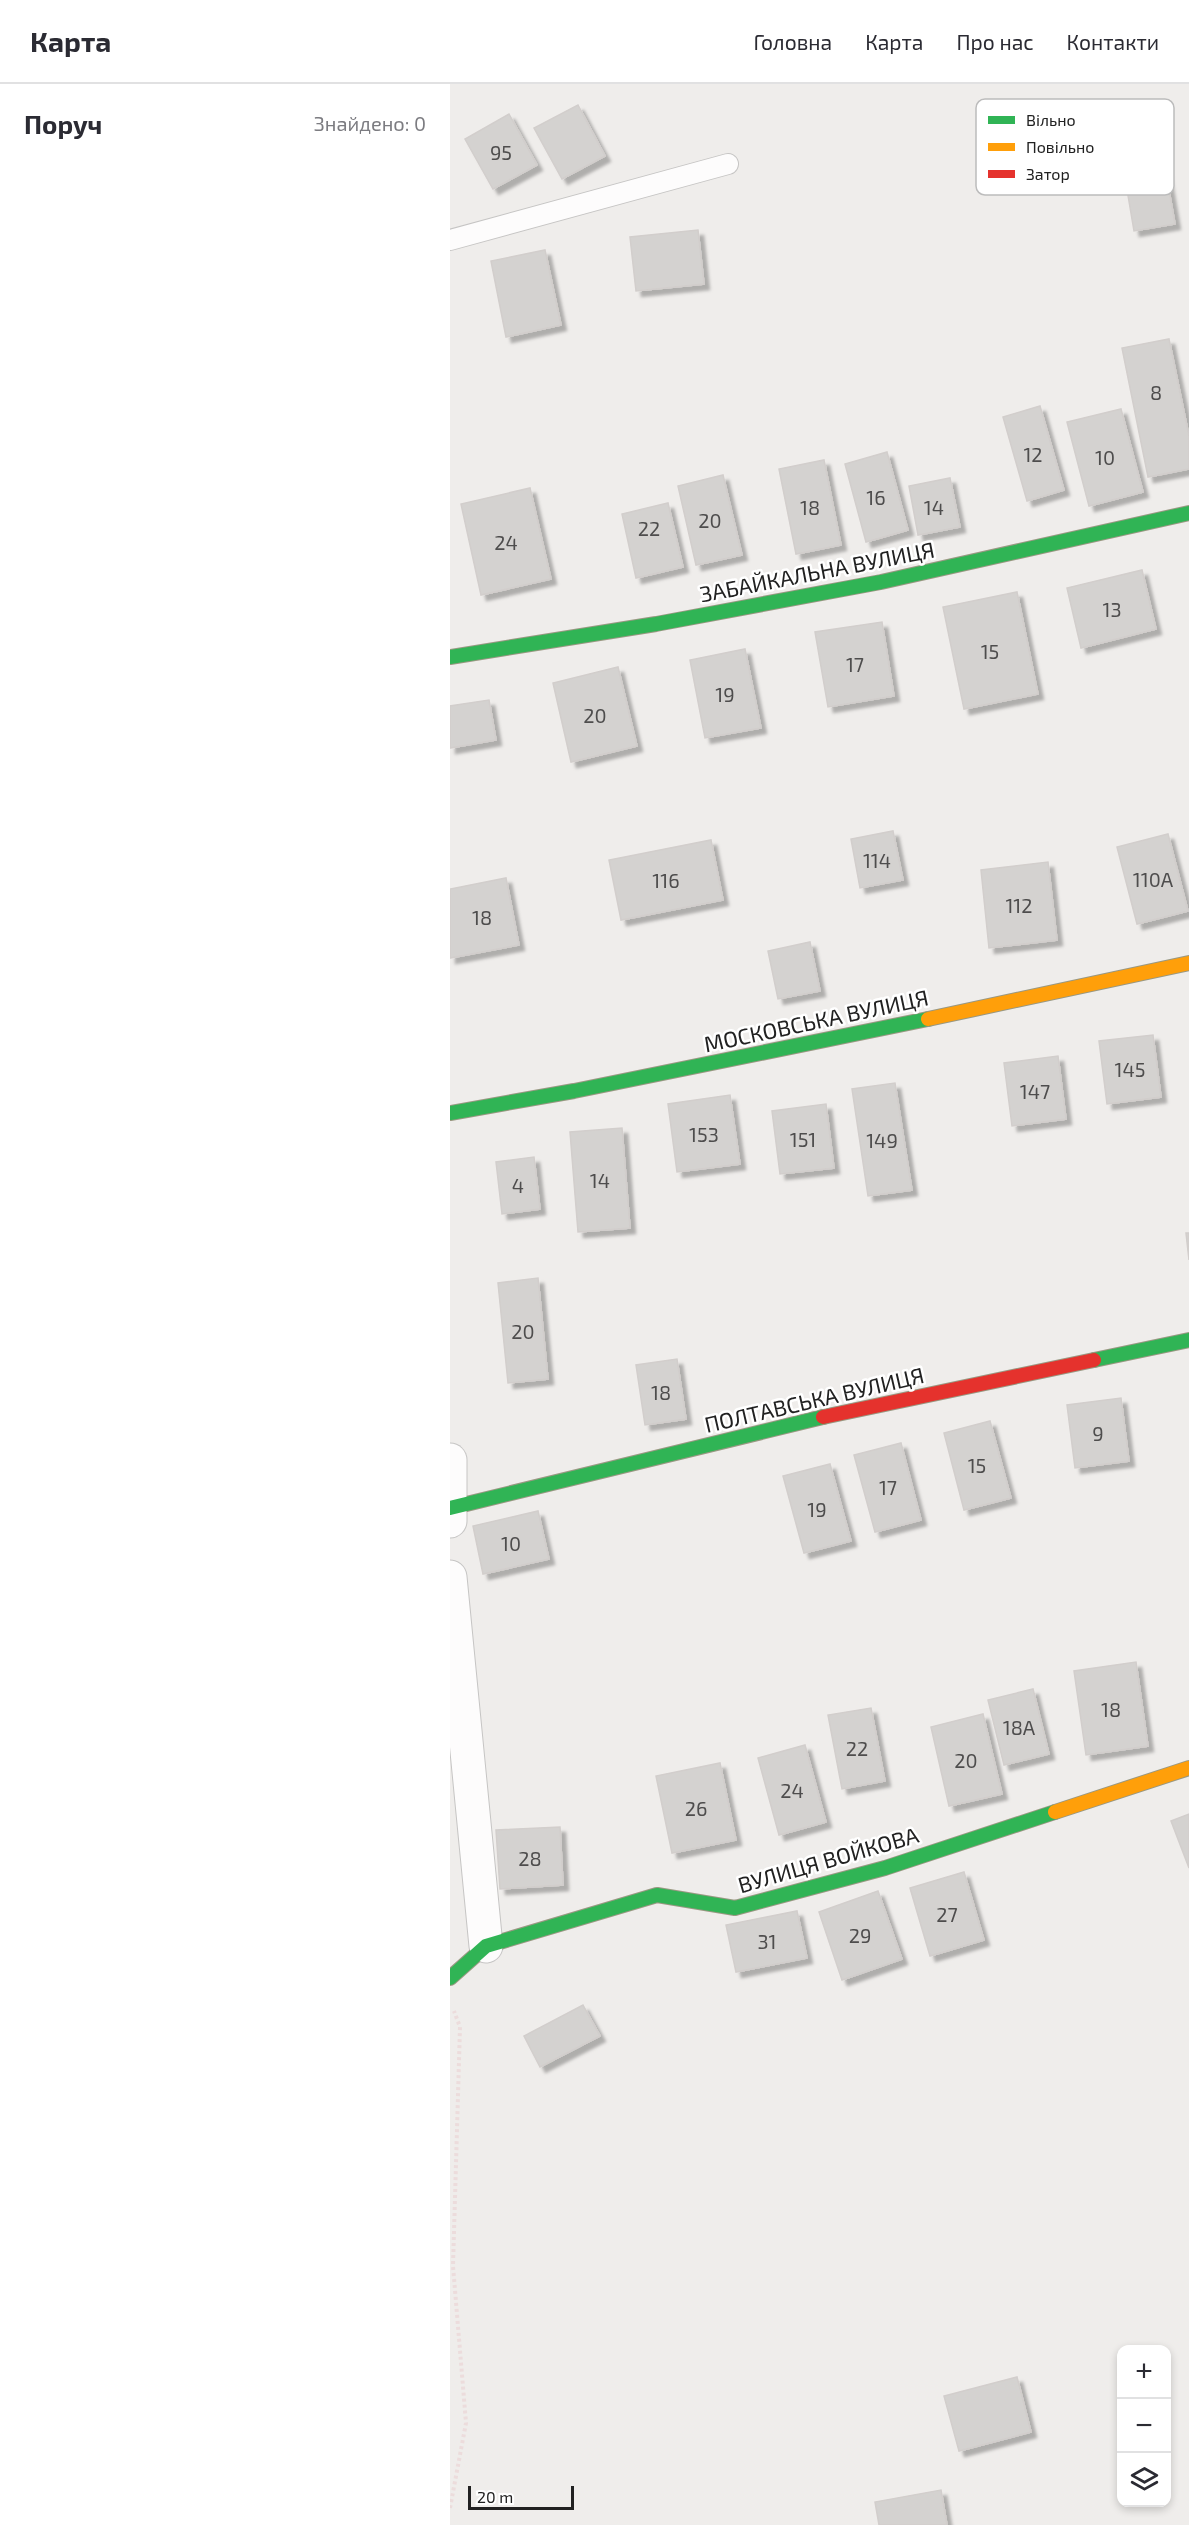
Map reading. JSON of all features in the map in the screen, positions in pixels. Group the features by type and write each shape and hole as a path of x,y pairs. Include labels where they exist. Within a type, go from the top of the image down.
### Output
{"street":[{"name":"ЗАБАЙКАЛЬНА ВУЛИЦЯ","path":"450,657 656,624 881,582 1189,513"},
{"name":"МОСКОВСЬКА ВУЛИЦЯ","path":"450,1113 821,1042 1189,963"},
{"name":"ПОЛТАВСЬКА ВУЛИЦЯ","path":"450,1512 883,1403 1189,1340"},
{"path":"450,1460 450,1512"},
{"path":"450,1577 486,1946"},
{"name":"ВУЛИЦЯ ВОЙКОВА","path":"450,1978 486,1946 657,1896 735,1908 885,1868 1189,1768"}],"lane":[{"path":"450,240 728,164"}],"path":[{"path":"450,2508 466,2423 453,2266 460,2027 452,2004"}],"building":[{"path":"578,105 605,156 562,179 534,128"},
{"path":"509,114 537,165 493,189 465,139"},
{"path":"1128,195 1170,195 1175,224 1134,231"},
{"path":"698,230 704,284 636,291 630,237"},
{"path":"545,250 561,325 506,337 491,261"},
{"path":"1169,339 1189,436 1189,469 1148,477 1122,348"},
{"path":"1040,406 1064,490 1027,501 1003,417"},
{"path":"1121,409 1143,492 1089,506 1067,422"},
{"path":"887,452 908,530 866,542 845,464"},
{"path":"824,460 841,545 796,554 779,469"},
{"path":"723,475 742,555 696,565 678,486"},
{"path":"950,478 960,527 918,535 909,486"},
{"path":"530,488 551,579 481,595 461,504"},
{"path":"668,503 683,567 636,578 622,514"},
{"path":"1142,570 1156,629 1081,648 1067,588"},
{"path":"1017,592 1038,694 964,709 943,607"},
{"path":"882,622 894,696 828,707 815,632"},
{"path":"745,649 761,728 705,738 690,660"},
{"path":"618,667 637,746 571,762 553,683"},
{"path":"489,700 496,740 450,748 450,706"},
{"path":"893,831 903,880 860,888 851,839"},
{"path":"1168,834 1188,911 1137,924 1117,847"},
{"path":"711,840 723,900 621,920 609,860"},
{"path":"1048,862 1057,940 989,948 981,870"},
{"path":"506,878 519,945 450,958 450,889"},
{"path":"810,942 820,991 778,999 768,951"},
{"path":"1153,1035 1161,1097 1107,1104 1099,1041"},
{"path":"1058,1056 1066,1119 1012,1126 1004,1063"},
{"path":"895,1083 912,1190 868,1196 852,1089"},
{"path":"730,1095 740,1164 677,1172 668,1104"},
{"path":"826,1104 834,1168 780,1174 772,1111"},
{"path":"622,1128 630,1228 578,1232 570,1132"},
{"path":"534,1157 540,1209 502,1214 496,1162"},
{"path":"1186,1233 1189,1233 1189,1260"},
{"path":"538,1278 548,1379 508,1383 498,1283"},
{"path":"677,1359 686,1419 645,1425 636,1365"},
{"path":"1121,1398 1129,1461 1075,1468 1067,1405"},
{"path":"990,1421 1011,1498 964,1510 944,1433"},
{"path":"901,1443 921,1520 875,1532 854,1455"},
{"path":"830,1464 851,1541 804,1553 783,1476"},
{"path":"538,1511 549,1559 483,1574 473,1526"},
{"path":"1136,1662 1148,1746 1086,1755 1074,1671"},
{"path":"1033,1689 1049,1754 1004,1765 988,1700"},
{"path":"871,1708 885,1781 842,1789 828,1715"},
{"path":"983,1714 1002,1794 949,1806 931,1727"},
{"path":"805,1745 826,1822 779,1835 758,1758"},
{"path":"720,1763 736,1840 672,1853 656,1776"},
{"path":"1189,1814 1189,1868 1171,1821"},
{"path":"560,1827 563,1885 500,1889 496,1830"},
{"path":"964,1872 984,1940 930,1956 910,1888"},
{"path":"878,1891 902,1959 842,1980 819,1912"},
{"path":"797,1911 807,1958 736,1972 726,1925"},
{"path":"583,2005 600,2036 540,2067 524,2036"},
{"path":"1017,2377 1031,2432 959,2451 944,2396"},
{"path":"941,2490 947,2525 879,2525 875,2502"}],"traffic: fast":[{"path":"450,657 656,624 881,582 1189,513"},
{"path":"450,1113 574,1091 928,1019"},
{"path":"1094,1360 1189,1340"},
{"path":"450,1508 823,1417"},
{"path":"450,1978 486,1946 657,1895 735,1908 885,1868 1055,1812"}],"traffic: slow":[{"path":"928,1019 1189,963"},
{"path":"1055,1812 1189,1768"}],"traffic: jam":[{"path":"823,1417 1094,1360"}]}
